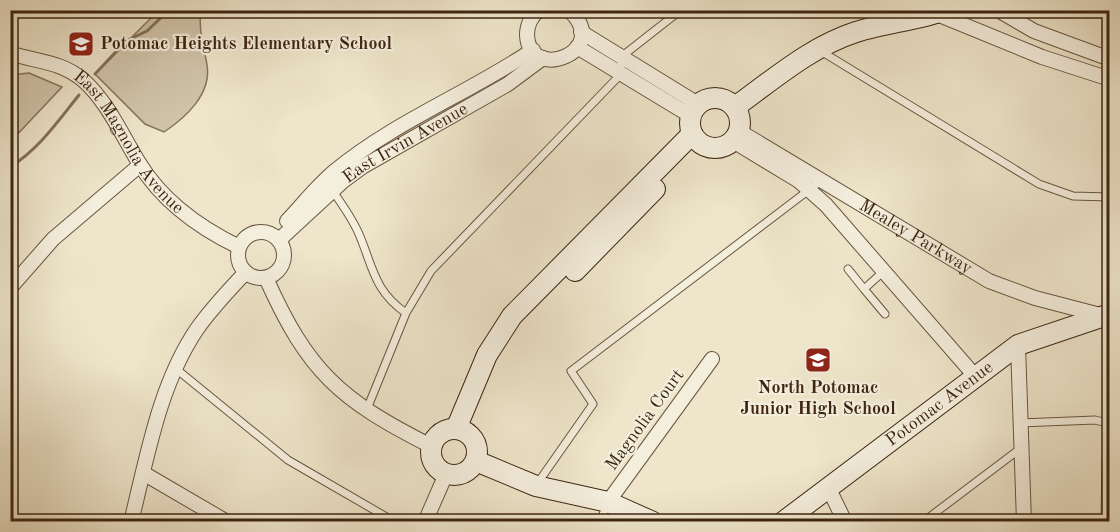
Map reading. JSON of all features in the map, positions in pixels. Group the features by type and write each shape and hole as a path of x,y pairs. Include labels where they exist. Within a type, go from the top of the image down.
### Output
{"street":[{"path":"462,431 503,338 524,303 627,208 695,124 707,98 718,97 728,100 735,107 741,123 736,136 716,148 695,124 621,57 582,32 575,16 569,10"},
{"path":"998,10 1034,31 1110,59"},
{"path":"533,12 528,26 527,39 538,54 561,60 578,47 582,32"},
{"path":"735,107 816,49 859,31 941,12 1042,57 1110,79"},
{"path":"578,47 695,124"},
{"name":"East Magnolia Avenue","path":"10,53 45,60 66,69 83,80 121,132 140,165 187,216 238,247"},
{"name":"East Irvin Avenue","path":"276,238 329,186 508,84 538,54"},
{"name":"Mealey Parkway","path":"736,136 822,180 989,281 1035,298 1107,315"},
{"name":"Mealey Parkway","path":"736,136 810,190 975,376"},
{"path":"10,288 53,239 140,165"},
{"path":"263,232 276,238 284,255 280,270 266,278 251,277 245,273 237,256 238,247 244,238 253,233 263,232"},
{"path":"131,522 143,473 175,369 196,330 245,273"},
{"path":"266,278 284,318 303,350 321,373 366,411 431,446"},
{"name":"Potomac Avenue","path":"783,522 1018,345 1107,315"},
{"path":"1018,345 1024,522"},
{"name":"Magnolia Court","path":"608,502 712,359"},
{"path":"446,430 462,431 475,441 476,461 464,474 446,474 433,463 431,446 436,436 446,430"},
{"path":"476,461 536,486 608,502 653,522"},
{"path":"143,473 227,522"},
{"path":"427,520 446,474"},
{"path":"828,487 845,522"},
{"path":"1104,521 1110,519"}],"lane":[{"path":"366,411 406,313 431,271 621,74 621,57 681,10"},
{"path":"816,49 1039,184 1073,196 1110,197"},
{"path":"536,486 593,404 571,371 822,180"},
{"path":"329,186 358,233 382,291 392,303 406,313"},
{"path":"848,269 885,314"},
{"path":"864,289 884,271"},
{"path":"175,369 288,460 395,522"},
{"path":"1020,423 1095,420 1107,423 1110,428"},
{"path":"923,522 1021,448"},
{"path":"1104,521 1106,459 1110,450"},
{"path":"596,522 602,517 608,502"}],"shaded area":[{"path":"158,11 201,11 201,32 207,65 205,86 201,95 180,120 164,132 145,124 95,74"},
{"path":"29,73 62,87 11,141 11,75"}],"waterway":[{"path":"95,74 126,41 147,31 169,10"},
{"path":"10,167 39,143 79,95"}],"place":[{"name":"Potomac Heights Elementary School","path":"81,44"},
{"name":"North Potomac Junior High School","path":"818,360"}]}
